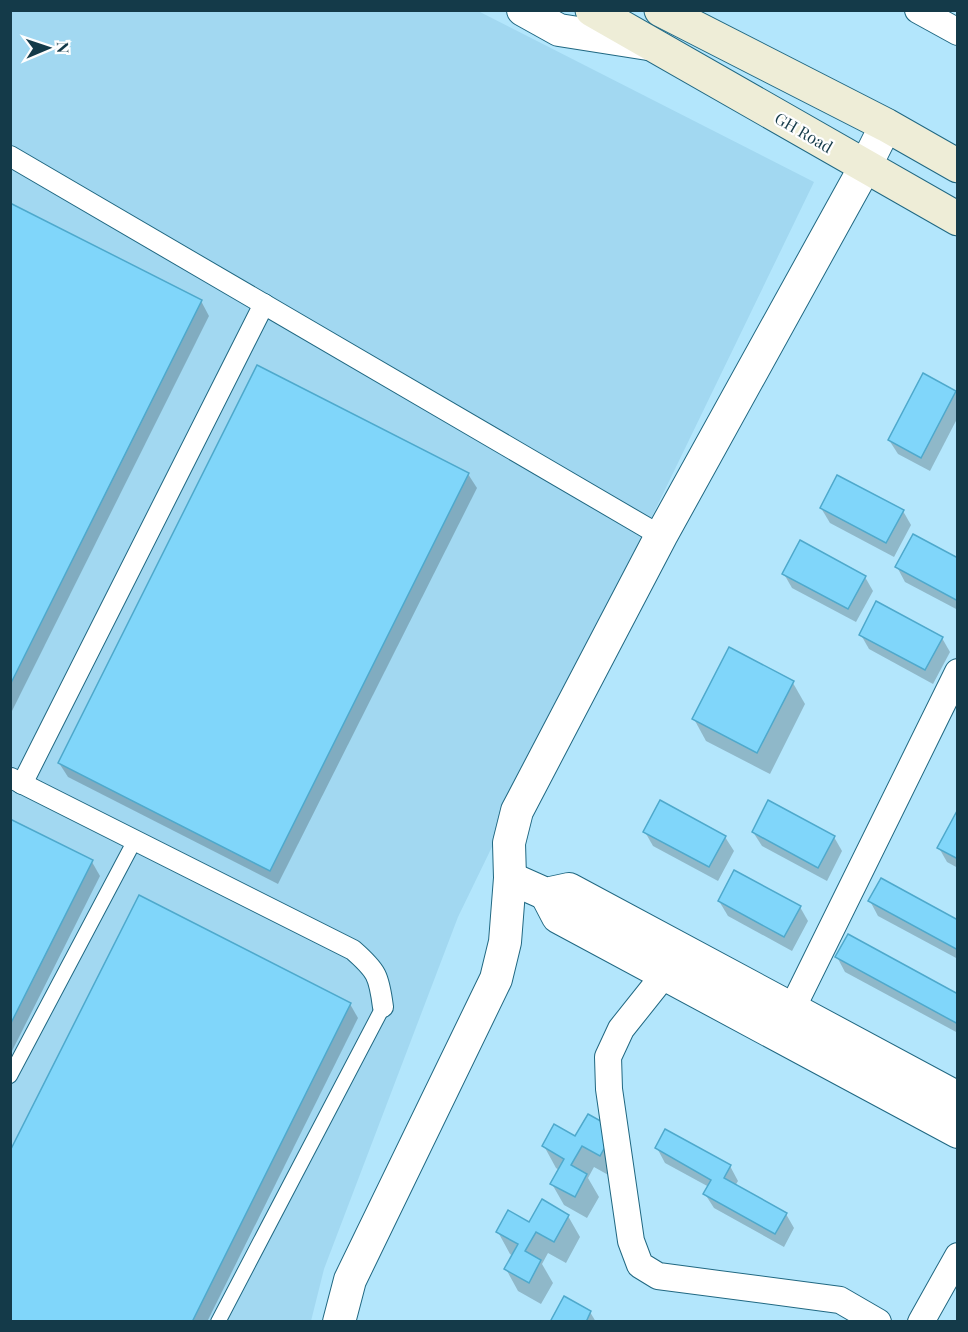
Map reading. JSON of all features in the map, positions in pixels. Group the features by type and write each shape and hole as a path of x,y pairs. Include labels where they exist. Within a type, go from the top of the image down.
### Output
{"main road":[{"name":"GH Road","path":"592,10 957,219"},
{"path":"667,12 886,125 957,166"}],"street":[{"path":"523,10 559,30 652,45"},
{"path":"918,10 957,32"},
{"path":"339,1322 350,1280 496,979 505,942 510,878 509,843 517,812 661,536 886,125"},
{"path":"10,156 661,536"},
{"path":"264,304 16,781 353,950 373,967 380,984 383,1007"},
{"path":"785,1022 957,672"},
{"path":"510,878 546,894 569,889 785,1022 957,1132"},
{"path":"546,894 558,917 664,975 785,1022 957,1098"},
{"path":"664,975 621,1029 608,1057 609,1089 631,1241 640,1265 658,1276 840,1300 878,1322"},
{"path":"921,1322 957,1256"}],"lane":[{"path":"10,1076 135,840"},
{"path":"218,1322 383,1007"}],"shaded area":[{"path":"10,11 478,11 814,182 458,917 324,1269 311,1321 11,1321"}],"building":[{"path":"10,203 202,300 10,685"},
{"path":"257,365 469,473 270,871 58,763"},
{"path":"923,373 956,391 921,458 888,440"},
{"path":"837,475 904,510 886,543 820,508"},
{"path":"913,534 958,558 958,601 895,567"},
{"path":"800,540 866,576 848,609 782,574"},
{"path":"876,601 943,637 925,670 859,635"},
{"path":"729,647 794,681 757,753 692,719"},
{"path":"660,800 726,836 709,867 643,832"},
{"path":"768,800 835,836 818,868 752,832"},
{"path":"958,809 958,859 937,848"},
{"path":"10,819 93,860 10,1025"},
{"path":"734,870 801,906 784,937 718,901"},
{"path":"881,878 958,920 958,950 868,901"},
{"path":"139,895 351,1003 192,1322 10,1322 10,1151"},
{"path":"848,934 958,994 958,1024 835,957"},
{"path":"588,1114 615,1129 600,1156 582,1146 571,1165 587,1174 575,1197 550,1184 564,1159 542,1146 554,1124 575,1136"},
{"path":"665,1129 731,1165 724,1178 787,1213 775,1234 703,1194 711,1180 655,1148"},
{"path":"542,1199 569,1215 554,1242 536,1232 525,1251 541,1260 529,1283 504,1269 518,1244 496,1232 508,1210 529,1222"},
{"path":"564,1296 591,1311 586,1322 550,1322"}]}
